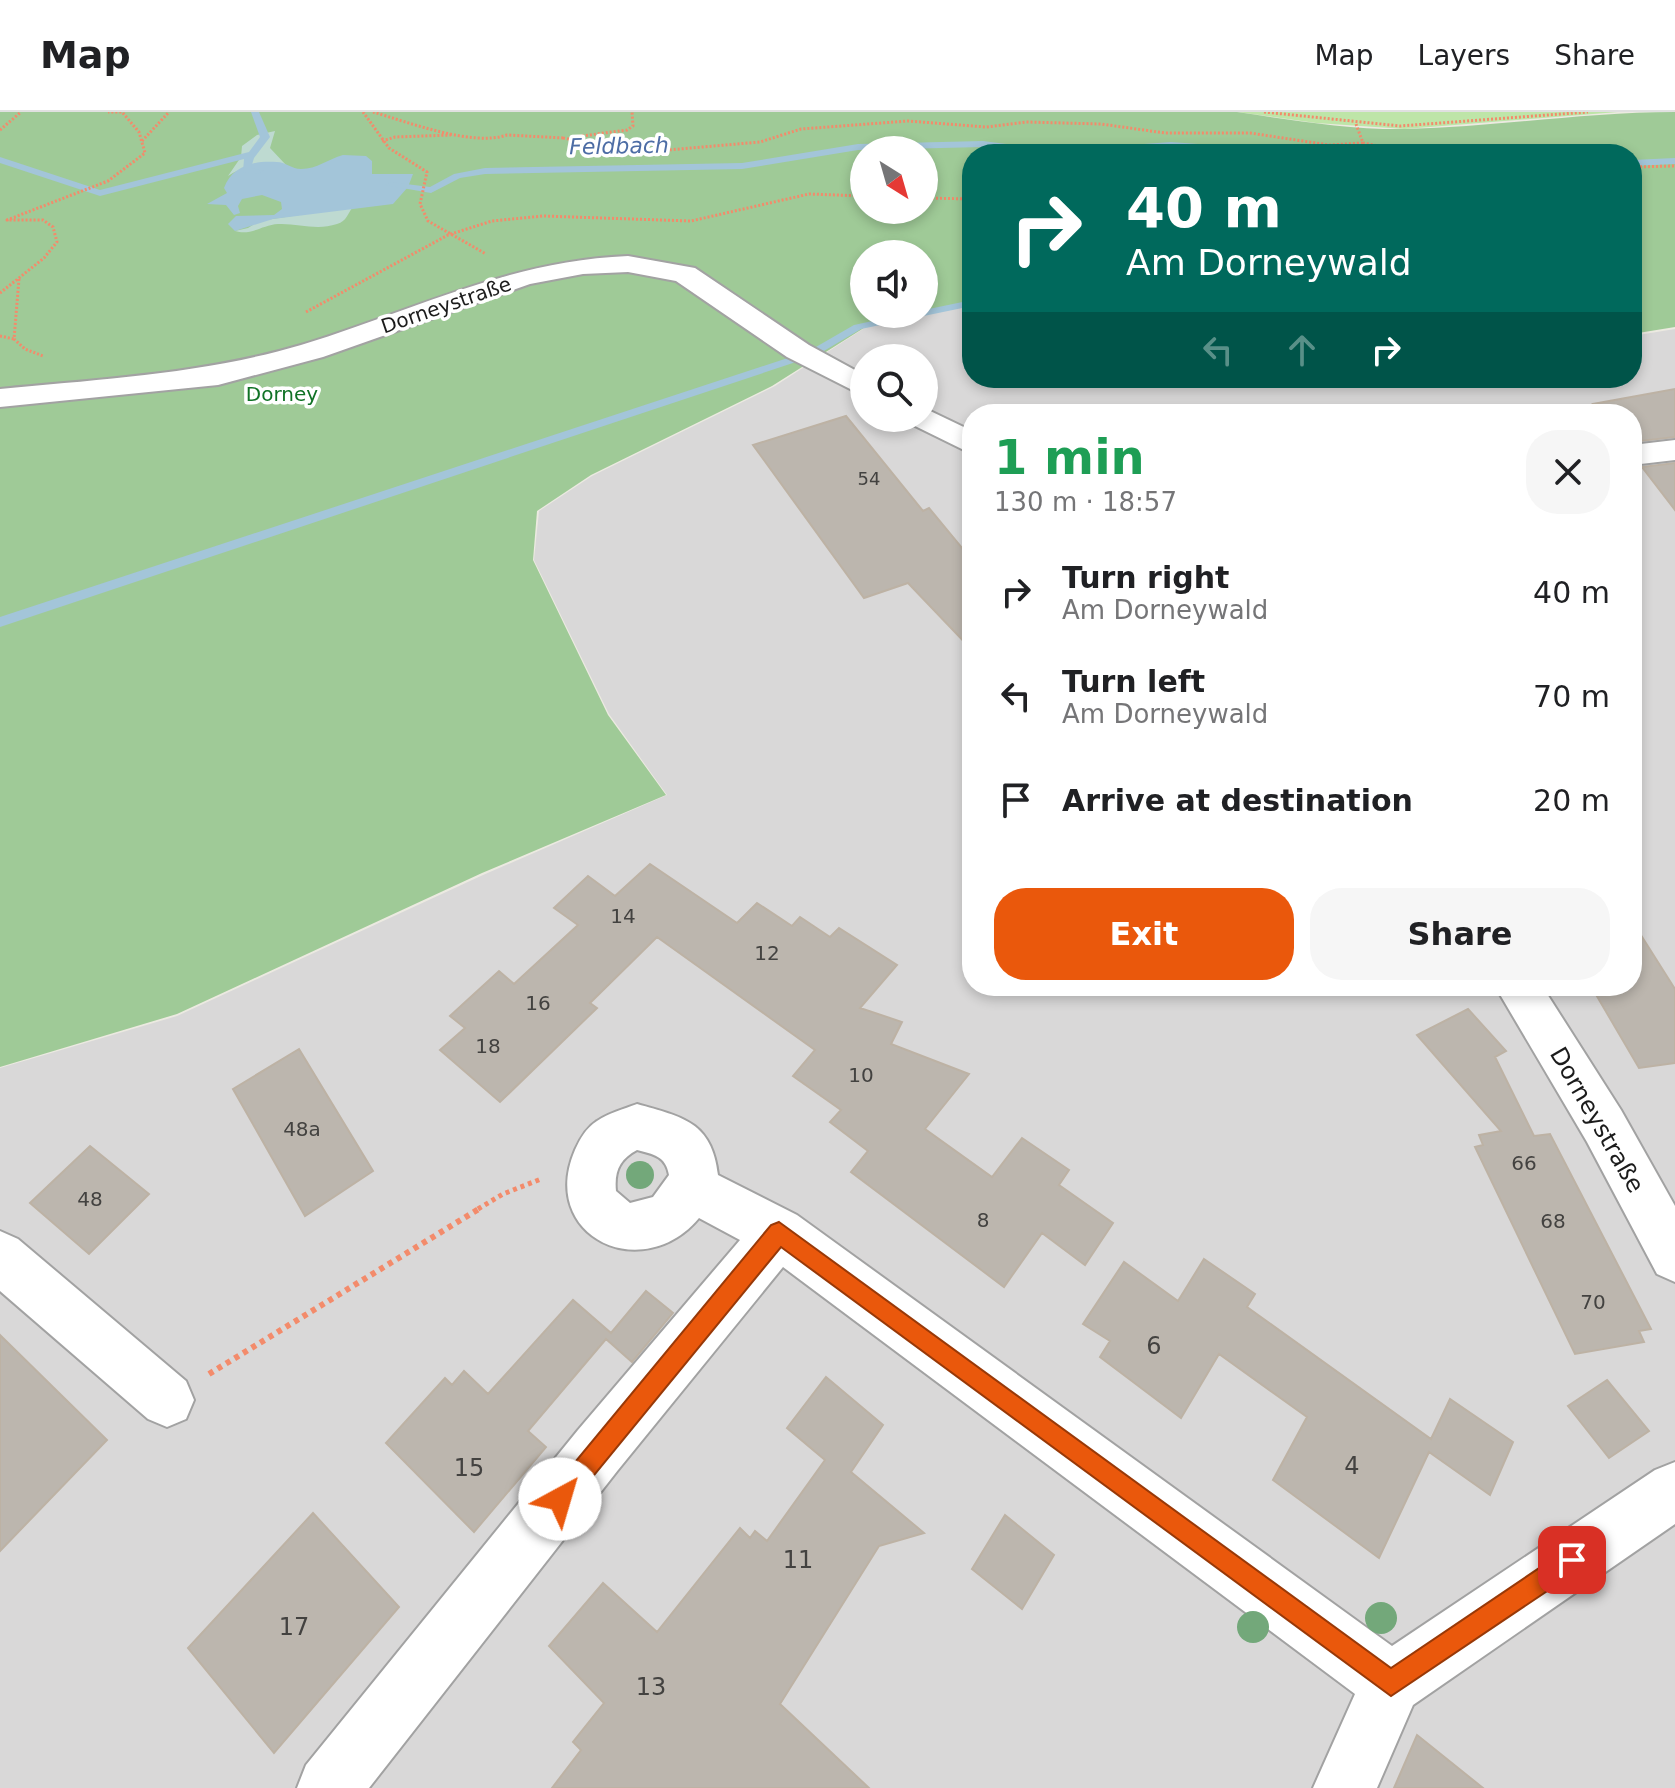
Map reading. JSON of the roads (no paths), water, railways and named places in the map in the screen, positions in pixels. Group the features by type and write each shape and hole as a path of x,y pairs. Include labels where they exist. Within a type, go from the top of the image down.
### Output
{"street":[{"name":"Dorneystraße","path":"0,398 218,376 312,351 524,277 583,266 628,264 685,274 810,358 850,379"},
{"path":"938,425 962,437"},
{"path":"1642,454 1675,450"},
{"name":"Dorneystraße","path":"1523,996 1604,1126 1675,1256"},
{"path":"637,1127 666,1130 686,1145 694,1164 692,1188 683,1204 657,1224 630,1228 607,1218 592,1199 589,1177 594,1158 611,1138 637,1127"},
{"path":"692,1188 779,1233 1391,1683"},
{"path":"329,1788 598,1450 779,1233"},
{"path":"0,1257 167,1400"},
{"path":"1345,1788 1391,1683 1675,1490"}],"waterway":[{"name":"Feldbach","path":"255,112 265,137 249,158 246,170 259,171"},
{"name":"Feldbach","path":"390,185 431,190 457,176 485,171 742,166 858,147 962,145"},
{"path":"0,160 100,193 252,154"},
{"name":"Feldbach","path":"1642,163 1675,161"},
{"path":"0,622 813,353 858,327 962,305"}],"park label":[{"name":"Dorney","path":"282,394"}]}
